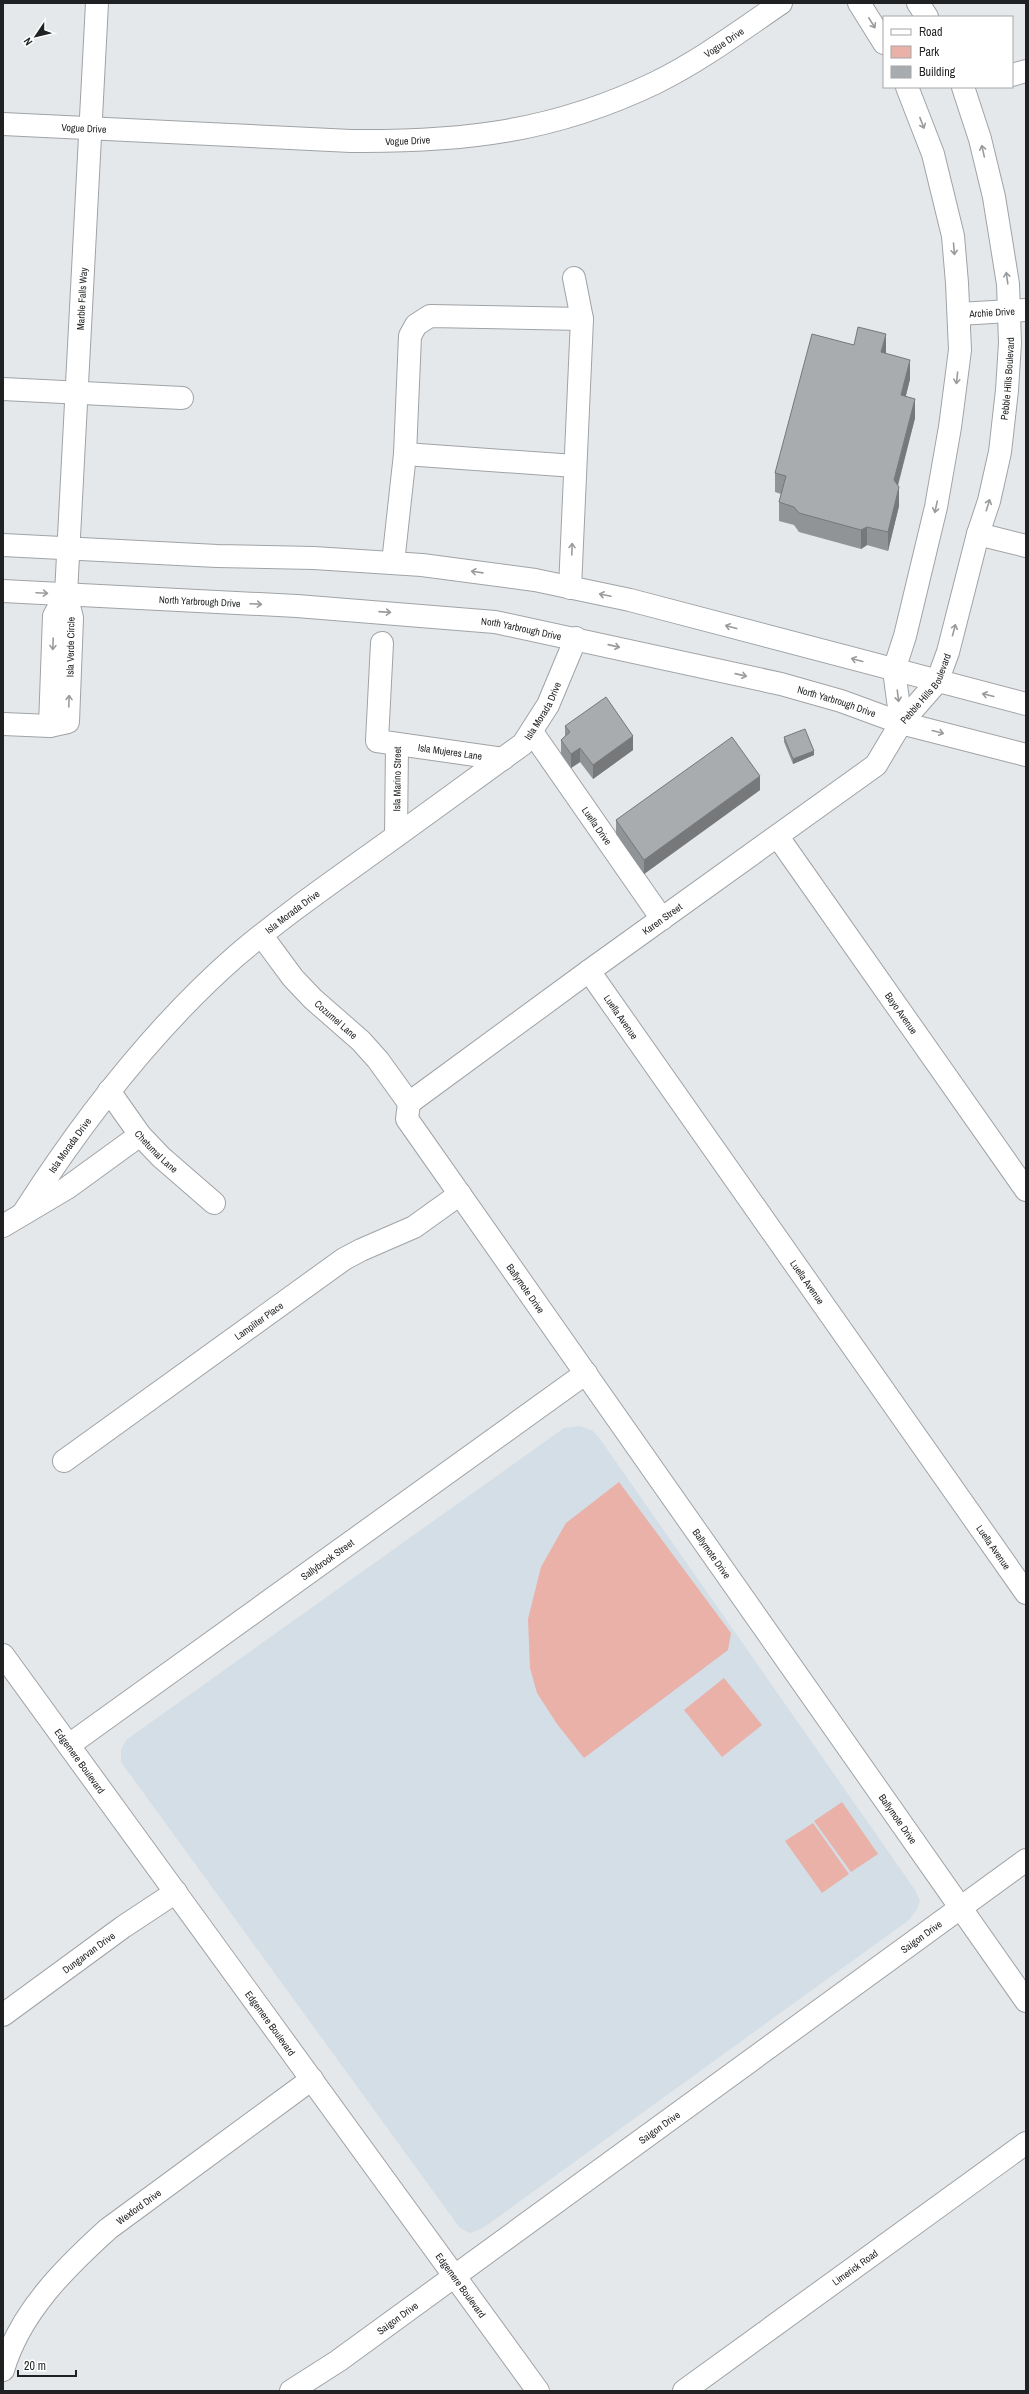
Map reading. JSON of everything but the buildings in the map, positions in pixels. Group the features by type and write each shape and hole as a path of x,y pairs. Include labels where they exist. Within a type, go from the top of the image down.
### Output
{"street":[{"name":"Marble Falls Way","path":"66,594 97,3"},
{"name":"Vogue Drive","path":"3,124 351,141 404,142 457,138 520,130 569,117 656,82 707,54 780,3"},
{"path":"859,3 883,41"},
{"path":"918,3 926,16"},
{"path":"1013,75 1026,71"},
{"name":"Pebble Hills Boulevard","path":"901,722 894,670 905,636 936,507 957,378 959,314 953,236 933,154 907,88"},
{"name":"Pebble Hills Boulevard","path":"901,722 937,682 948,652 978,534 989,501 1000,452 1009,359 1017,310 1008,284 994,196 968,88"},
{"path":"570,588 582,319 574,278"},
{"name":"Archie Drive","path":"959,314 1017,310"},
{"path":"393,563 406,454 410,336 416,325 430,316 582,319"},
{"path":"3,389 182,398"},
{"path":"406,454 575,466"},
{"path":"978,534 1026,546"},
{"path":"3,545 218,556 314,558 457,569 570,588 630,600 937,682 1026,704"},
{"name":"North Yarbrough Drive","path":"3,591 297,606 424,615 495,622 576,638 781,684 841,701 901,722 1026,755"},
{"name":"Isla Verde Circle","path":"3,724 50,726 54,616 66,594"},
{"name":"Isla Morada Drive","path":"24,1212 61,1154 109,1091 187,1003 236,956 283,918 523,744 548,705 576,638"},
{"name":"Isla Marino Street","path":"382,643 378,741 398,745 396,836"},
{"name":"Karen Street","path":"409,1103 589,971 778,837 876,765 901,722"},
{"name":"Luella Drive","path":"532,732 662,919"},
{"name":"Isla Mujeres Lane","path":"398,745 503,759"},
{"name":"Bayo Avenue","path":"778,837 1026,1190"},
{"name":"Cozumel Lane","path":"262,936 293,978 313,999 361,1041 378,1060 409,1103"},
{"name":"Luella Avenue","path":"589,971 1026,1593"},
{"name":"Chetumal Lane","path":"109,1091 140,1135 161,1157 214,1203"},
{"name":"Ballymote Drive","path":"409,1103 407,1119 1026,2001"},
{"name":"Isla Morada Drive","path":"3,1226 24,1212 67,1188 140,1135"},
{"name":"Lampliter Place","path":"64,1461 344,1259 414,1227 460,1194"},
{"name":"Sallybrook Street","path":"69,1745 586,1374"},
{"name":"Edgemere Boulevard","path":"3,1655 538,2391"},
{"name":"Saigon Drive","path":"291,2391 338,2361 1026,1860"},
{"name":"Dungarvan Drive","path":"3,2015 123,1928 176,1892"},
{"name":"Wexford Drive","path":"3,2370 25,2321 48,2288 77,2256 108,2229 312,2079"},
{"name":"Limerick Road","path":"684,2391 1026,2143"}],"shaded area":[{"path":"580,1426 593,1431 600,1439 915,1890 920,1901 917,1909 909,1920 483,2228 470,2233 460,2228 121,1762 121,1750 126,1740 564,1428"}],"green space":[{"path":"619,1482 731,1633 728,1650 584,1758 557,1724 537,1693 530,1668 528,1619 541,1567 566,1523"},
{"path":"724,1678 762,1725 722,1757 684,1710"},
{"path":"842,1802 878,1854 851,1872 814,1821"},
{"path":"813,1823 849,1874 822,1893 785,1841"}]}
